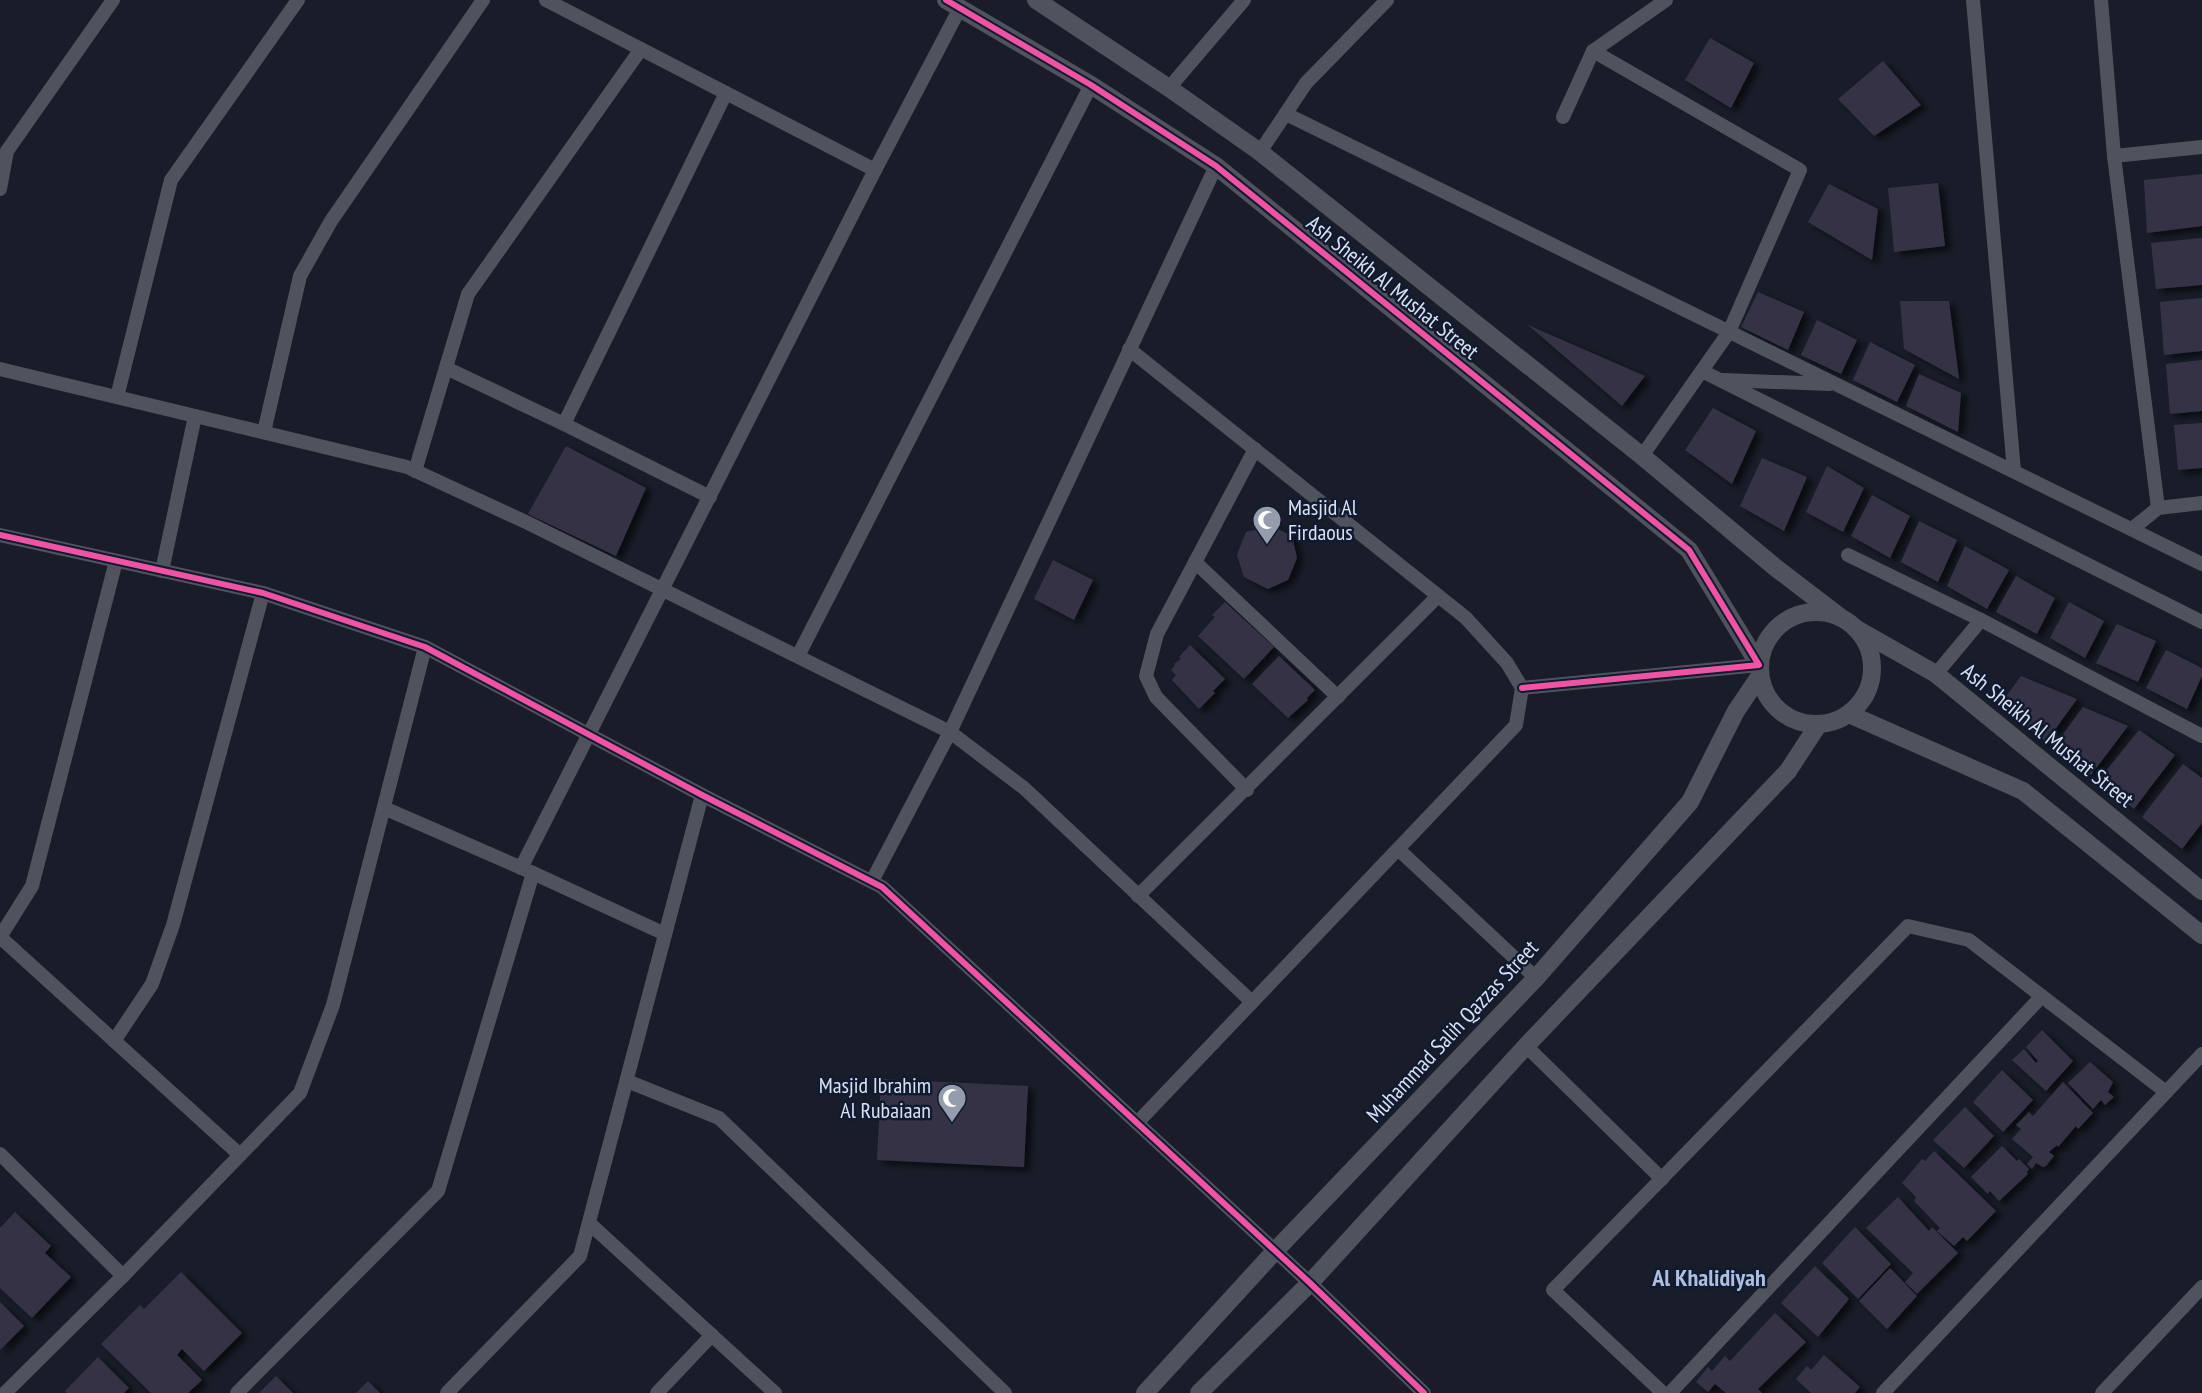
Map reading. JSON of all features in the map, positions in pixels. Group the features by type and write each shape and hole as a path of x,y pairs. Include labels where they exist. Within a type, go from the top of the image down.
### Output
{"street":[{"path":"0,189 8,151 113,0"},
{"path":"117,397 171,180 298,0"},
{"path":"264,432 300,276 331,221 483,0"},
{"path":"546,0 875,170"},
{"name":"Ash Sheikh Al Mushat Street","path":"1036,0 1169,88 1260,152 1642,456 1776,568 1840,617"},
{"path":"1169,88 1244,0"},
{"path":"1260,152 1306,83 1387,0"},
{"path":"1563,117 1593,51 1666,0"},
{"path":"1973,0 2014,471"},
{"path":"2101,0 2114,156 2158,508"},
{"path":"237,1393 438,1191 527,870 589,735 875,170 953,4"},
{"name":"Ash Sheikh Al Mushat Street","path":"953,4 1091,85 1216,166 1689,550 1759,671"},
{"path":"416,471 468,294 641,49"},
{"path":"1593,51 1800,170 1729,332 1642,456"},
{"path":"798,656 1091,85"},
{"path":"564,424 726,93"},
{"path":"1286,114 2202,564"},
{"path":"2114,156 2202,147"},
{"path":"872,881 950,732 1216,166"},
{"path":"1129,349 1466,618 1507,663 1521,688 1516,725 1137,1123"},
{"path":"446,368 710,497"},
{"path":"0,369 407,467 950,732 1024,788 1252,1002"},
{"path":"1702,371 2202,622"},
{"path":"1718,380 1834,384"},
{"path":"162,571 195,416"},
{"path":"1247,790 1156,697 1146,676 1157,634 1255,450"},
{"path":"2132,529 2158,508 2202,503"},
{"path":"0,535 263,593 425,646 702,795 882,887 1310,1283 1424,1393"},
{"path":"1848,555 1981,620 2202,736"},
{"path":"116,561 32,886 0,937 240,1155"},
{"path":"1195,562 1338,697"},
{"path":"114,1041 152,984 173,925 263,593"},
{"path":"1138,896 1247,790 1438,596"},
{"path":"1804,612 1822,612 1840,617 1856,628 1871,656 1872,673 1865,696 1849,714 1834,722 1818,725 1802,723 1786,717 1764,693 1759,671 1763,647 1773,631 1787,619 1804,612"},
{"path":"1936,674 1981,620"},
{"name":"Ash Sheikh Al Mushat Street","path":"1856,628 1936,674 2202,891"},
{"path":"5,1393 123,1276 300,1093 333,1005 425,646"},
{"path":"1521,688 1759,671"},
{"name":"Muhammad Salih Qazzas Street","path":"1145,1393 1275,1251 1536,978 1690,802 1759,671"},
{"path":"1849,714 2023,791 2202,935"},
{"path":"1200,1393 1310,1283 1526,1046 1788,771 1818,725"},
{"path":"447,1393 580,1256 702,795"},
{"path":"384,808 527,870 665,934"},
{"path":"1398,849 1536,978"},
{"path":"1663,1393 1552,1290 1908,926 1968,940 2166,1092"},
{"path":"1670,1393 2042,996"},
{"path":"1526,1046 1662,1179"},
{"path":"1883,1393 2202,1054"},
{"path":"627,1081 720,1118 1005,1393"},
{"path":"3,1161 123,1276"},
{"path":"589,1223 775,1393"},
{"path":"2102,1393 2202,1287"},
{"path":"657,1393 712,1335"}],"building":[{"path":"1710,38 1754,63 1731,108 1685,80"},
{"path":"1883,61 1921,105 1874,136 1838,99"},
{"path":"2202,174 2202,226 2147,233 2144,180"},
{"path":"1938,183 1945,246 1894,252 1888,188"},
{"path":"1829,184 1878,209 1872,260 1808,222"},
{"path":"2202,238 2202,285 2156,289 2151,243"},
{"path":"1758,292 1804,312 1788,350 1741,327"},
{"path":"2202,298 2202,351 2164,355 2160,302"},
{"path":"1900,301 1949,301 1959,379 1904,349"},
{"path":"1817,320 1857,340 1841,374 1801,355"},
{"path":"1528,325 1645,376 1622,406"},
{"path":"1870,342 1915,365 1897,402 1853,380"},
{"path":"2202,360 2202,411 2170,414 2166,364"},
{"path":"1919,374 1961,393 1958,432 1906,406"},
{"path":"1713,408 1756,431 1732,484 1685,450"},
{"path":"2202,423 2202,468 2178,470 2174,425"},
{"path":"566,446 646,488 616,556 528,514"},
{"path":"1762,458 1807,477 1784,531 1740,506"},
{"path":"1827,466 1864,488 1843,532 1806,512"},
{"path":"1872,495 1910,516 1890,558 1851,536"},
{"name":"Masjid Al Firdaous","path":"1267,516 1272,526 1292,536 1297,558 1288,580 1268,589 1244,577 1237,555 1246,532 1255,530 1252,519"},
{"path":"1919,521 1957,540 1938,582 1901,562"},
{"path":"1965,546 2009,570 1987,609 1947,586"},
{"path":"1053,560 1093,580 1074,620 1034,599"},
{"path":"2016,576 2055,598 2037,634 1996,612"},
{"path":"1225,602 1274,647 1244,679 1198,636 1215,617 1212,615"},
{"path":"2069,602 2104,621 2085,658 2050,638"},
{"path":"2117,624 2156,641 2138,682 2096,663"},
{"path":"1190,645 1225,679 1199,709 1172,680 1176,675 1171,670 1174,664 1181,659 1179,657"},
{"path":"2166,650 2202,668 2202,676 2187,709 2146,688"},
{"path":"1279,656 1315,690 1307,698 1308,700 1288,718 1252,684"},
{"path":"2021,676 2077,699 2046,742 1999,706"},
{"path":"2083,707 2128,726 2091,775 2053,748"},
{"path":"2139,730 2175,755 2134,809 2099,780"},
{"path":"2183,764 2202,778 2202,823 2182,849 2142,817"},
{"path":"2042,1030 2073,1061 2046,1091 2012,1060 2024,1049 2036,1063 2038,1061 2026,1047"},
{"path":"2090,1062 2113,1082 2108,1092 2114,1097 2105,1105 2101,1100 2093,1109 2068,1083"},
{"path":"2002,1070 2033,1100 2003,1132 1973,1102"},
{"name":"Masjid Ibrahim Al Rubaiaan","path":"881,1079 1028,1086 1024,1167 877,1160"},
{"path":"2063,1082 2093,1113 2078,1129 2076,1126 2058,1147 2057,1145 2049,1152 2054,1156 2046,1166 2043,1167 2036,1163 2032,1169 2027,1164 2033,1157 2012,1139 2021,1129 2016,1125 2029,1112 2033,1116"},
{"path":"1965,1107 1994,1136 1964,1168 1933,1140"},
{"path":"2002,1146 2029,1169 2028,1174 1999,1201 1990,1191 1988,1194 1971,1177"},
{"path":"1934,1151 1996,1211 1967,1241 1963,1237 1954,1246 1937,1231 1940,1228 1914,1201 1916,1197 1902,1183 1922,1159 1925,1161"},
{"path":"1898,1197 1929,1231 1932,1227 1958,1253 1917,1294 1905,1282 1913,1273 1866,1228"},
{"path":"15,1212 51,1246 45,1253 71,1277 32,1318 0,1288 0,1228"},
{"path":"1855,1227 1891,1264 1858,1299 1822,1263"},
{"path":"1815,1266 1849,1299 1818,1337 1781,1303"},
{"path":"1890,1268 1917,1296 1887,1329 1859,1301"},
{"path":"181,1272 242,1333 204,1371 182,1349 177,1355 202,1380 188,1393 151,1393 101,1344 140,1305 144,1309"},
{"path":"0,1302 24,1326 0,1350"},
{"path":"1775,1313 1806,1342 1758,1389 1762,1393 1726,1393 1715,1384 1708,1392 1696,1382 1708,1367 1712,1371 1725,1356 1730,1361"},
{"path":"1824,1355 1860,1387 1855,1393 1811,1393 1796,1379 1807,1366 1811,1370"},
{"path":"98,1357 129,1388 124,1393 67,1393 65,1391"},
{"path":"276,1376 293,1393 259,1393"},
{"path":"368,1381 380,1393 356,1393"}],"cycle path":[{"path":"946,0 1091,85 1216,166 1689,550 1759,665 1522,688"},
{"path":"0,535 263,593 425,647 702,795 882,887 1310,1283 1424,1393"}],"place":[{"name":"Masjid Al Firdaous","path":"1267,546"},
{"name":"Masjid Ibrahim Al Rubaiaan","path":"952,1124"}],"district":[{"name":"Al Khalidiyah","path":"1709,1277"}]}
